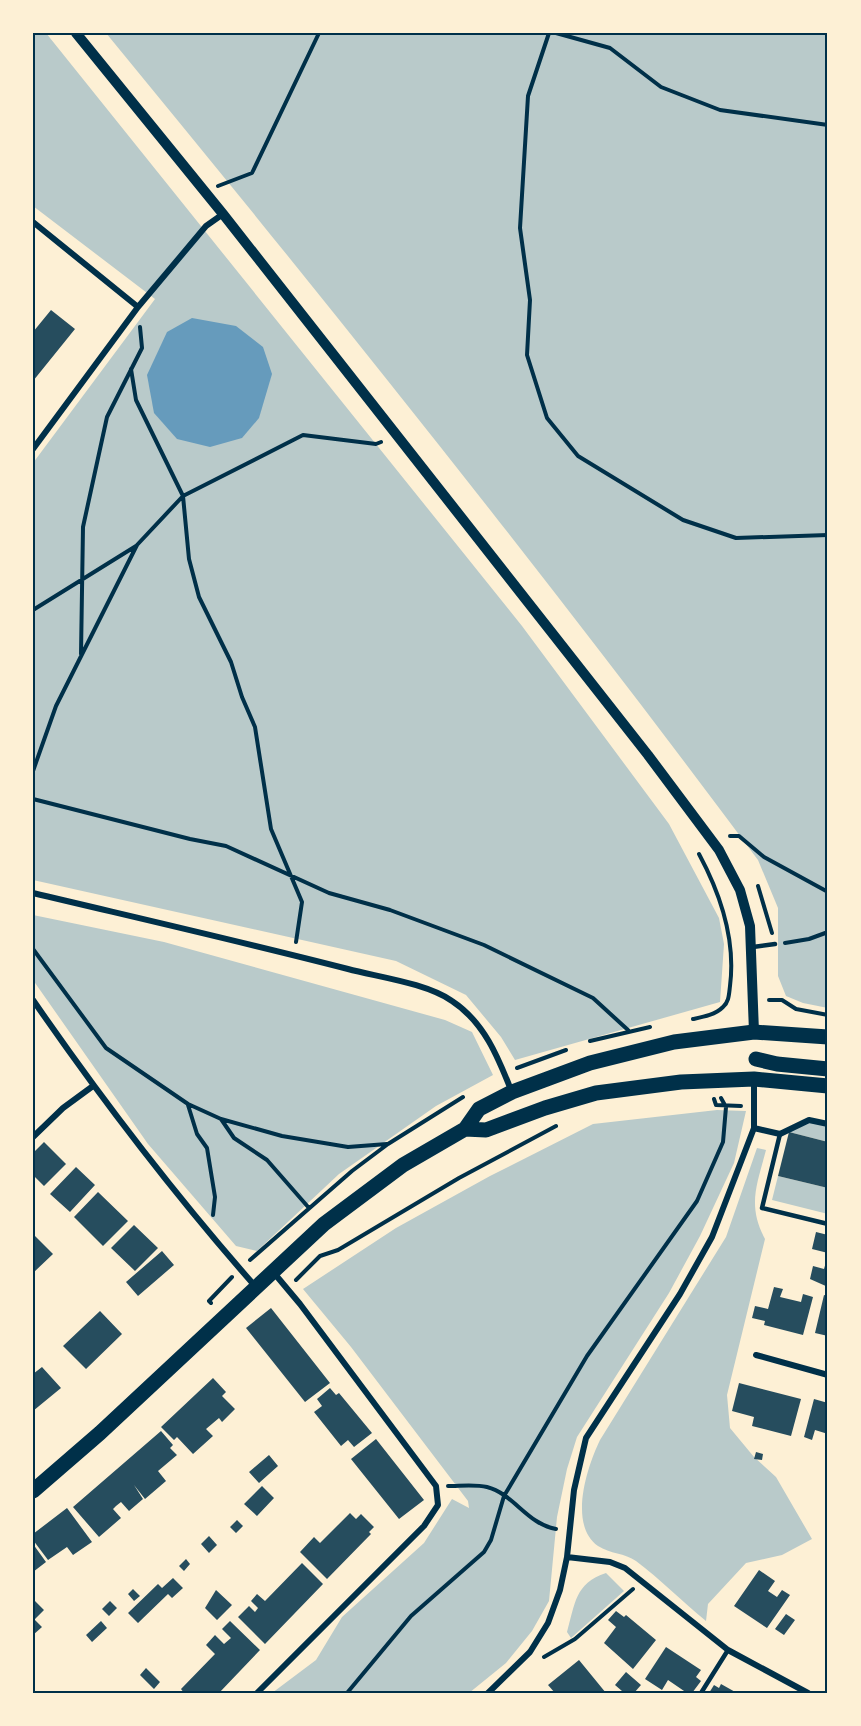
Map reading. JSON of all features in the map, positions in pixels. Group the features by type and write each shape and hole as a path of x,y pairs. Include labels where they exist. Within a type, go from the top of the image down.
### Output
{"main road":[{"path":"754,1032 756,1059 754,1079"},
{"path":"33,1491 115,1420 324,1224 404,1165 465,1129 479,1109 512,1092 628,1052 692,1039 754,1032 828,1037"},
{"path":"756,1059 777,1065 828,1069"},
{"path":"465,1129 486,1130 545,1108 596,1093 681,1082 716,1087 754,1079 828,1086"}],"street":[{"path":"76,33 223,214 648,755 719,850 740,890 750,926 753,947 754,1032"},
{"path":"33,449 138,307 206,226 223,214"},
{"path":"33,222 138,307"},
{"path":"33,893 294,955 428,990 451,1000 473,1019 491,1043 512,1092"},
{"path":"33,1000 93,1086 172,1190 255,1287"},
{"path":"488,1693 530,1652 548,1623 560,1590 567,1557 573,1490 586,1438 680,1294 712,1237 754,1128 756,1107 754,1079"},
{"path":"33,1137 63,1108 93,1086"},
{"path":"754,1128 780,1134 809,1120 828,1124"},
{"path":"257,1693 424,1526 438,1505 436,1486 274,1273"},
{"path":"756,1355 828,1375"},
{"path":"567,1557 610,1562 625,1568 728,1650 808,1693"}],"lane":[{"path":"753,947 775,944"},
{"path":"780,1134 762,1208 828,1224"},
{"path":"701,1693 728,1650"}],"path":[{"path":"208,195 219,186 252,173 319,33"},
{"path":"549,33 528,96 520,228 530,300 527,355 547,418 578,456 683,520 736,538 828,535"},
{"path":"556,33 610,48 660,87 720,110 828,125"},
{"path":"81,657 83,527 107,417 142,348 138,307"},
{"path":"131,369 136,400 183,496 189,559 198,597 231,662 242,697 255,727 271,829 302,902 294,955"},
{"path":"33,610 137,545 183,496 303,435 376,444 382,442"},
{"path":"33,771 56,706 137,545"},
{"path":"33,799 226,846 330,893 390,910 484,945 593,999 628,1031"},
{"path":"730,836 738,836 764,857 828,892"},
{"path":"698,853 721,902 730,937 732,970 729,999 715,1013 698,1018"},
{"path":"775,944 809,939 828,932"},
{"path":"33,950 106,1048 188,1104 221,1119 282,1136 337,1145 388,1144"},
{"path":"780,1000 796,1009 828,1015"},
{"path":"716,1087 716,1105 745,1107"},
{"path":"347,1693 411,1616 484,1552 504,1496 587,1356 697,1201 723,1142 726,1107 721,1098"},
{"path":"188,1104 197,1134 207,1148 215,1197 212,1235"},
{"path":"221,1119 234,1138 267,1160 309,1208"},
{"path":"286,1287 297,1280 320,1256 338,1250 493,1159 560,1124"},
{"path":"436,1486 487,1486 504,1496 526,1516 548,1528 569,1532"},
{"path":"537,1661 574,1639 642,1581"}],"shaded area":[{"path":"33,33 46,33 522,626 669,824 719,918 724,944 720,1002 515,1060 501,1037 466,995 396,961 33,880 33,463 155,299 33,206"},
{"path":"106,33 828,33 828,1008 803,1003 786,996 778,976 778,908 758,860 437,442"},
{"path":"33,915 164,942 445,1020 472,1032 493,1075 436,1106 339,1174 257,1251 236,1246 148,1144 33,980"},
{"path":"717,1110 746,1111 734,1163 700,1236 669,1293 577,1437 567,1469 557,1517 549,1601 532,1631 506,1663 469,1693 272,1693 316,1660 342,1617 424,1543 452,1499 469,1508 468,1501 351,1347 303,1289 396,1228 490,1176 593,1124"},
{"path":"809,1120 828,1124 828,1142 789,1132"},
{"path":"757,1148 766,1150 755,1195 756,1216 765,1239 727,1395 730,1428 754,1457 776,1477 812,1539 782,1555 746,1563 708,1604 706,1621 636,1561 607,1551 589,1537 582,1510 583,1495 590,1465 600,1440 726,1237"},
{"path":"778,1176 828,1188 828,1214 772,1200"},
{"path":"606,1573 624,1591 571,1638 567,1632 578,1596 588,1582"}],"water":[{"path":"192,318 236,326 263,347 272,374 259,418 242,438 210,447 177,439 154,413 147,375 167,332"}],"building":[{"path":"51,310 75,329 33,381 33,332"},
{"path":"789,1132 828,1142 828,1188 778,1176"},
{"path":"44,1142 66,1164 44,1186 33,1175 33,1153"},
{"path":"76,1167 95,1185 70,1212 50,1194"},
{"path":"98,1192 128,1221 103,1246 74,1217"},
{"path":"134,1225 158,1248 135,1271 111,1248"},
{"path":"816,1232 828,1235 828,1253 812,1249"},
{"path":"33,1234 53,1254 33,1273"},
{"path":"162,1251 174,1265 138,1296 126,1282"},
{"path":"828,1255 828,1287 810,1279 813,1266 824,1269"},
{"path":"774,1287 783,1289 780,1297 801,1302 803,1294 813,1297 803,1335 764,1325 765,1321 752,1318 755,1306 768,1309"},
{"path":"824,1295 828,1296 828,1336 815,1333"},
{"path":"271,1308 330,1383 305,1402 246,1328"},
{"path":"100,1311 122,1334 86,1369 63,1346"},
{"path":"42,1367 61,1388 33,1411 33,1374"},
{"path":"213,1378 226,1392 222,1396 235,1409 222,1422 219,1418 206,1429 213,1436 193,1454 177,1437 174,1440 161,1427"},
{"path":"739,1383 801,1399 791,1436 752,1426 754,1417 732,1411"},
{"path":"330,1388 336,1395 339,1393 372,1433 354,1447 348,1440 341,1446 314,1412 322,1406 317,1399"},
{"path":"814,1399 828,1403 828,1434 815,1430 812,1440 804,1437"},
{"path":"161,1431 173,1445 170,1448 177,1455 158,1471 166,1481 145,1499 134,1485 143,1499 129,1511 121,1502 116,1506 113,1509 121,1518 99,1537 73,1507"},
{"path":"376,1439 424,1500 399,1519 351,1459"},
{"path":"756,1452 763,1454 762,1460 754,1459"},
{"path":"269,1455 278,1466 259,1483 249,1472"},
{"path":"262,1486 274,1498 257,1516 244,1504"},
{"path":"67,1508 92,1542 73,1555 67,1547 48,1560 33,1540 33,1534"},
{"path":"350,1513 356,1519 361,1514 374,1527 369,1532 371,1534 327,1579 300,1552 314,1537 320,1543"},
{"path":"237,1520 243,1526 236,1533 230,1527"},
{"path":"209,1536 217,1545 209,1553 201,1544"},
{"path":"33,1544 46,1562 33,1572"},
{"path":"186,1559 190,1564 184,1571 179,1566"},
{"path":"302,1563 323,1584 265,1644 238,1617 249,1606 255,1612 258,1608 251,1601 257,1594 265,1601"},
{"path":"759,1570 775,1581 768,1591 777,1597 782,1590 790,1595 767,1628 734,1606"},
{"path":"173,1578 183,1588 172,1598 168,1594 138,1623 128,1613 158,1584 162,1588"},
{"path":"133,1589 140,1596 134,1601 128,1594"},
{"path":"216,1590 232,1605 217,1620 205,1608"},
{"path":"33,1599 44,1610 35,1619 33,1617"},
{"path":"110,1601 117,1608 109,1616 102,1609"},
{"path":"616,1611 624,1617 626,1615 656,1640 633,1669 604,1643 616,1627 608,1620"},
{"path":"786,1614 795,1620 784,1635 775,1629"},
{"path":"33,1618 42,1627 33,1635"},
{"path":"101,1621 107,1628 92,1642 86,1635"},
{"path":"230,1621 260,1650 219,1693 184,1693 181,1689 215,1654 206,1645 215,1635 224,1644 231,1638 222,1629"},
{"path":"666,1647 701,1670 696,1677 701,1681 692,1693 687,1693 668,1680 662,1690 645,1679"},
{"path":"579,1660 606,1693 555,1693 548,1685"},
{"path":"146,1668 160,1682 154,1689 140,1675"},
{"path":"626,1672 641,1685 634,1693 621,1693 622,1691 615,1685"},
{"path":"721,1684 737,1693 709,1693 714,1685 719,1688"}]}
